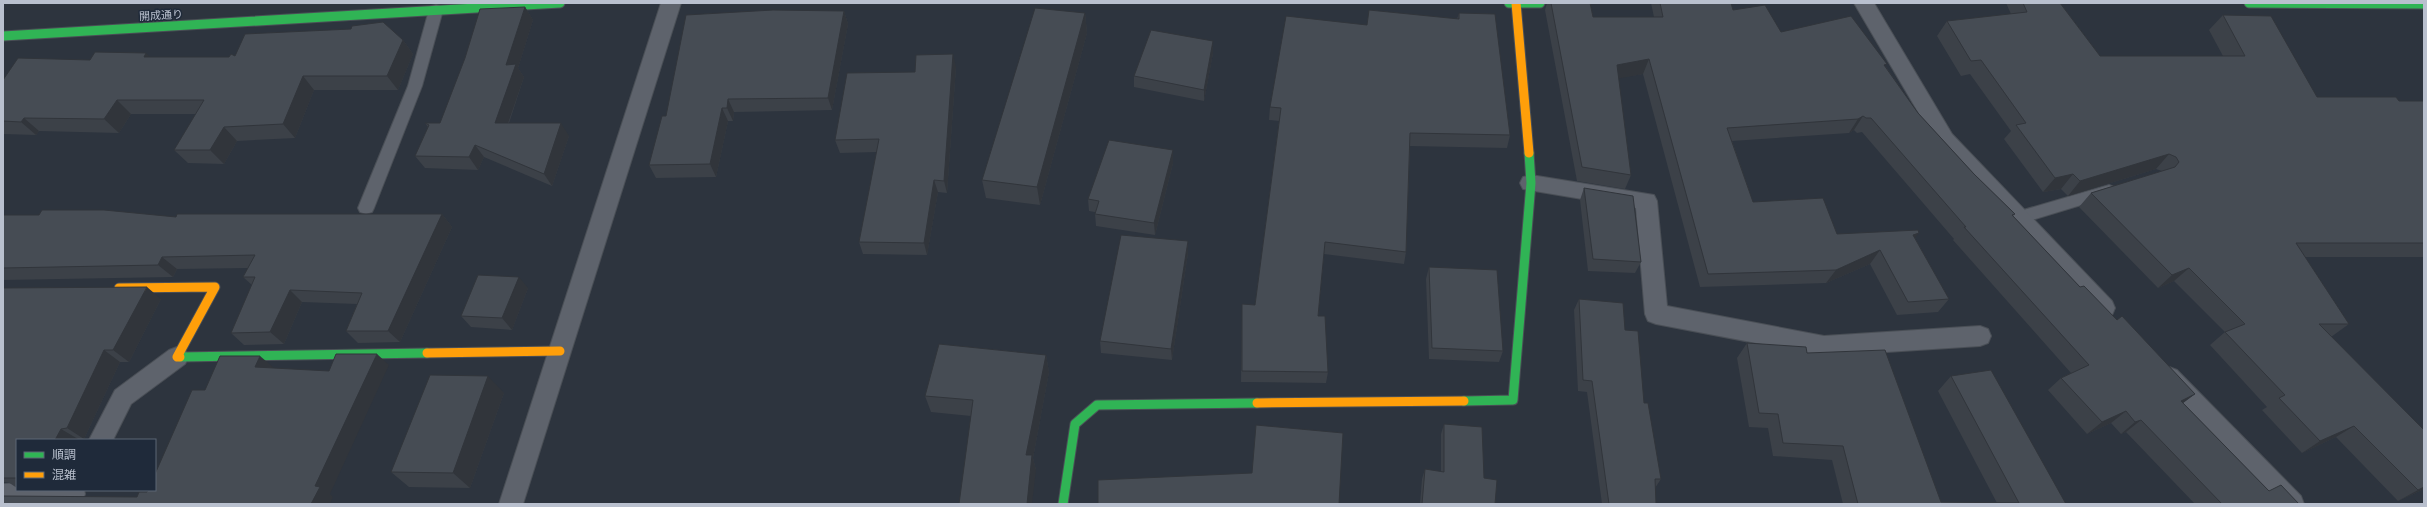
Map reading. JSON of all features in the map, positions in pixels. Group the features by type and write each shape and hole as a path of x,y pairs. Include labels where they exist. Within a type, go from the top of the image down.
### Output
{"street":[{"name":"開成通り","path":"3,36 560,3"},
{"path":"511,504 671,3"},
{"path":"1509,3 1540,3"},
{"path":"1063,504 1075,424 1097,405 1513,400 1531,183 1516,3"},
{"path":"1864,3 1945,140 2118,323"},
{"path":"2249,3 2424,4"},
{"path":"1531,183 1646,201 1656,314 1824,346 1980,336"},
{"path":"102,439 123,397 177,357 215,287 105,289"},
{"path":"177,357 560,351"},
{"path":"2156,363 2292,504"},
{"path":"3,495 72,496"}],"lane":[{"path":"366,208 415,86 436,10"},
{"path":"2019,218 2126,186"}],"building":[{"path":"1551,3 1590,3 1593,17 1663,17 1660,3 1731,3 1733,10 1765,5 1781,32 1851,16 1887,64 1884,65 1918,113 1974,174 2015,214 2012,215 2080,287 2084,286 2117,320 2122,316 2195,394 2181,401 2269,491 2281,485 2299,504 2222,504 2141,420 2135,422 2126,411 2102,422 2061,378 2089,365 1964,227 1966,227 1871,118 1866,118 1863,116 1858,119 1727,128 1753,202 1823,198 1837,234 1918,230 1919,233 1913,235 1949,299 1908,302 1880,250 1836,270 1708,274 1649,59 1617,65 1631,175 1582,167"},
{"path":"2023,3 2060,3 2100,56 2245,56 2223,15 2271,16 2317,97 2396,97 2399,101 2424,101 2424,243 2296,243 2349,324 2319,324 2424,430 2424,487 2418,490 2354,426 2320,441 2279,398 2285,395 2225,332 2245,324 2189,268 2172,275 2091,193 2175,167 2179,162 2176,157 2169,154 2080,181 2073,174 2055,178 2016,125 2026,123 1981,60 1971,61 1947,21 2027,12"},
{"path":"525,7 506,65 516,64 495,123 561,123 544,174 475,145 469,157 415,156 429,125 425,123 440,123 465,58 480,9"},
{"path":"1035,8 1085,13 1037,187 982,180"},
{"path":"773,10 844,11 828,98 728,99 727,108 722,108 710,164 649,165 662,116 666,116 686,15"},
{"path":"1369,10 1459,19 1459,13 1495,14 1510,135 1410,133 1406,252 1325,242 1318,316 1325,316 1328,372 1242,371 1242,304 1255,305 1281,108 1270,107 1286,16 1367,25"},
{"path":"383,22 403,40 387,76 303,76 283,124 224,127 210,150 174,150 204,100 117,100 104,119 24,118 21,122 3,121 3,80 18,58 90,60 95,52 146,53 144,57 229,57 231,54 235,56 245,34 351,29 352,26"},
{"path":"1151,30 1213,41 1204,90 1134,76"},
{"path":"953,54 944,181 934,180 924,243 859,242 879,139 835,140 847,73 915,72 916,55"},
{"path":"1109,140 1173,150 1154,223 1095,214 1099,201 1088,199"},
{"path":"1584,188 1633,196 1641,262 1593,259"},
{"path":"42,210 104,210 176,217 177,214 442,214 388,331 346,331 362,293 290,290 270,332 231,333 255,277 243,277 255,255 162,257 158,265 3,268 3,215 39,215"},
{"path":"1121,235 1188,241 1171,349 1100,341"},
{"path":"1429,267 1497,270 1503,351 1432,348"},
{"path":"478,275 519,277 502,318 461,316"},
{"path":"147,287 113,350 104,350 67,428 61,429 56,439 16,439 16,478 3,478 3,288"},
{"path":"1579,299 1623,303 1625,330 1638,331 1644,403 1648,403 1661,479 1655,479 1656,504 1609,504 1592,381 1583,380"},
{"path":"1747,343 1806,347 1807,353 1885,350 1941,502 2019,503 1951,376 1991,370 2066,504 1858,504 1843,446 1783,443 1778,414 1759,413"},
{"path":"939,344 1046,355 1026,455 1032,455 1027,504 959,504 973,400 925,396"},
{"path":"336,354 377,354 315,486 320,487 311,504 3,504 3,496 137,497 139,492 156,491 156,472 192,390 205,390 220,356 260,356 255,367 329,371"},
{"path":"430,375 488,376 453,473 391,472"},
{"path":"1444,424 1482,427 1484,478 1497,480 1495,504 1422,504 1425,469 1444,472"},
{"path":"1256,425 1343,433 1339,504 1098,504 1098,480 1252,473"}],"traffic: fast":[{"path":"3,36 560,3"},
{"path":"1509,3 1540,3"},
{"path":"2249,3 2424,4"},
{"path":"1464,401 1513,400 1531,183 1529,153"},
{"path":"180,357 427,353"},
{"path":"1063,504 1075,424 1097,405 1257,403"}],"traffic: slow":[{"path":"1516,3 1529,153"},
{"path":"119,288 215,287 177,357 180,357"},
{"path":"427,353 560,351"},
{"path":"1257,403 1464,401"}]}
